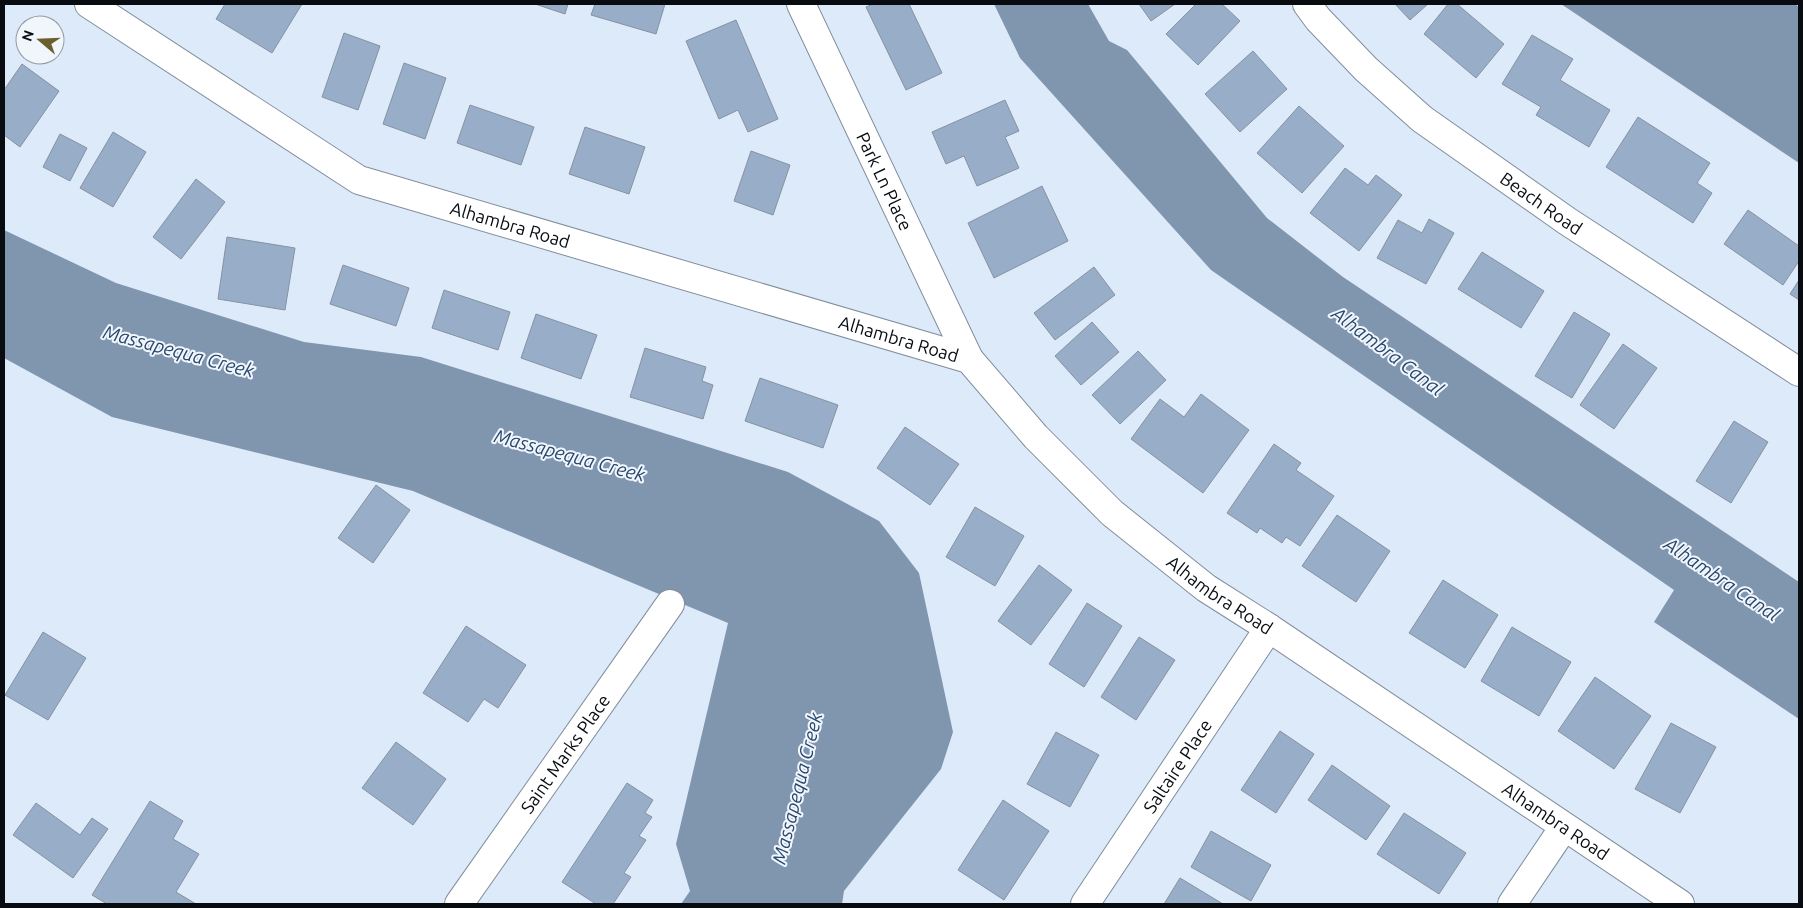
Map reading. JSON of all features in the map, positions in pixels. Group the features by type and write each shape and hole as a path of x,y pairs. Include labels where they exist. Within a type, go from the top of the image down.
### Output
{"street":[{"name":"Alhambra Road","path":"89,4 360,180 969,359 1036,437 1112,513 1206,588 1269,628 1680,904"},
{"name":"Park Ln Place","path":"801,4 969,359"},
{"name":"Beach Road","path":"1306,4 1366,69 1422,119 1567,221 1799,372"},
{"name":"Saint Marks Place","path":"459,904 670,604"},
{"name":"Saltaire Place","path":"1085,904 1269,628"},
{"path":"1512,904 1564,827"}],"water":[{"name":"Alhambra Canal","path":"994,4 1088,4 1109,41 1127,50 1267,218 1343,277 1799,582 1799,719 1654,622 1674,590 1211,270 1020,58"},
{"path":"1561,4 1795,4 1799,7 1799,163"},
{"name":"Massapequa Creek","path":"4,230 116,283 304,342 421,357 788,472 879,521 919,573 953,732 941,769 844,891 842,904 681,904 690,891 676,844 728,623 413,491 112,417 4,358"}],"building":[{"path":"225,4 302,4 272,53 216,19"},
{"path":"535,4 568,4 565,14"},
{"path":"595,4 665,4 656,34 591,15"},
{"path":"873,4 909,4 942,73 906,90 866,7"},
{"path":"1139,4 1175,4 1151,21"},
{"path":"1196,4 1222,4 1240,21 1198,65 1166,34"},
{"path":"1395,4 1428,4 1410,20"},
{"path":"1448,4 1457,4 1504,44 1476,78 1424,34"},
{"path":"736,20 778,119 748,132 738,110 719,119 686,41"},
{"path":"344,33 380,46 358,110 322,97"},
{"path":"1532,35 1573,59 1560,80 1610,110 1589,147 1536,115 1541,107 1502,84"},
{"path":"1253,51 1287,89 1240,132 1205,94"},
{"path":"404,63 446,78 425,139 383,124"},
{"path":"21,65 23,65 59,91 20,147 4,135 4,90"},
{"path":"1005,100 1019,131 1005,137 1019,168 977,186 964,156 946,164 932,132"},
{"path":"470,105 534,127 521,165 457,143"},
{"path":"1299,106 1344,146 1302,193 1257,153"},
{"path":"1638,117 1710,163 1697,183 1712,193 1693,223 1606,167"},
{"path":"585,127 645,147 629,194 569,174"},
{"path":"113,132 146,152 113,207 80,188"},
{"path":"60,134 87,148 70,181 43,167"},
{"path":"751,151 790,165 773,215 734,201"},
{"path":"1345,168 1368,185 1376,175 1402,195 1359,251 1310,213"},
{"path":"196,179 225,202 181,259 153,237"},
{"path":"1042,186 1068,241 994,278 968,223"},
{"path":"1748,210 1799,246 1799,261 1783,285 1724,244"},
{"path":"1429,219 1454,233 1426,284 1377,258 1398,220 1422,233"},
{"path":"227,237 295,248 285,310 218,299"},
{"path":"1482,252 1544,291 1521,328 1458,289"},
{"path":"343,265 409,288 396,326 330,304"},
{"path":"1094,267 1115,295 1055,340 1034,313"},
{"path":"1799,280 1799,300 1790,294"},
{"path":"444,290 510,312 498,350 432,328"},
{"path":"1574,312 1610,334 1572,398 1535,376"},
{"path":"536,314 597,335 581,379 521,358"},
{"path":"1092,322 1119,352 1081,385 1055,356"},
{"path":"1623,344 1657,368 1614,429 1580,405"},
{"path":"645,348 706,367 702,381 713,385 703,419 630,397"},
{"path":"1138,351 1166,380 1120,424 1092,395"},
{"path":"760,378 838,405 823,448 745,421"},
{"path":"1201,394 1249,430 1203,493 1131,439 1160,399 1184,417"},
{"path":"1734,421 1768,442 1731,503 1696,481"},
{"path":"905,427 959,464 930,505 877,468"},
{"path":"1274,444 1301,463 1296,470 1334,496 1300,546 1286,537 1282,543 1260,528 1257,533 1227,513"},
{"path":"376,485 410,510 373,563 338,538"},
{"path":"975,507 1024,536 995,586 946,557"},
{"path":"1337,515 1390,551 1356,602 1302,566"},
{"path":"1039,565 1072,590 1031,645 998,621"},
{"path":"1443,580 1498,615 1465,668 1409,633"},
{"path":"1087,603 1122,626 1084,687 1049,664"},
{"path":"466,626 526,665 498,708 484,699 468,722 423,693"},
{"path":"1512,627 1571,662 1539,716 1481,681"},
{"path":"43,632 86,658 48,720 5,695"},
{"path":"1139,637 1175,660 1136,720 1101,697"},
{"path":"1595,677 1651,716 1614,769 1558,731"},
{"path":"1671,723 1716,747 1680,813 1635,789"},
{"path":"1280,731 1314,754 1276,813 1241,790"},
{"path":"1056,732 1099,755 1070,807 1027,784"},
{"path":"396,742 446,779 413,825 362,788"},
{"path":"1332,765 1390,806 1366,840 1308,800"},
{"path":"627,783 653,800 645,813 652,817 639,836 646,840 624,873 631,877 613,904 596,904 562,882"},
{"path":"1003,800 1049,831 1004,900 958,870"},
{"path":"150,801 183,821 173,839 199,854 176,892 196,904 107,904 92,895"},
{"path":"36,803 80,835 92,818 108,829 73,878 13,835"},
{"path":"1404,813 1466,853 1439,894 1377,854"},
{"path":"1211,831 1271,865 1251,901 1191,867"},
{"path":"1180,878 1223,904 1164,904"}]}
